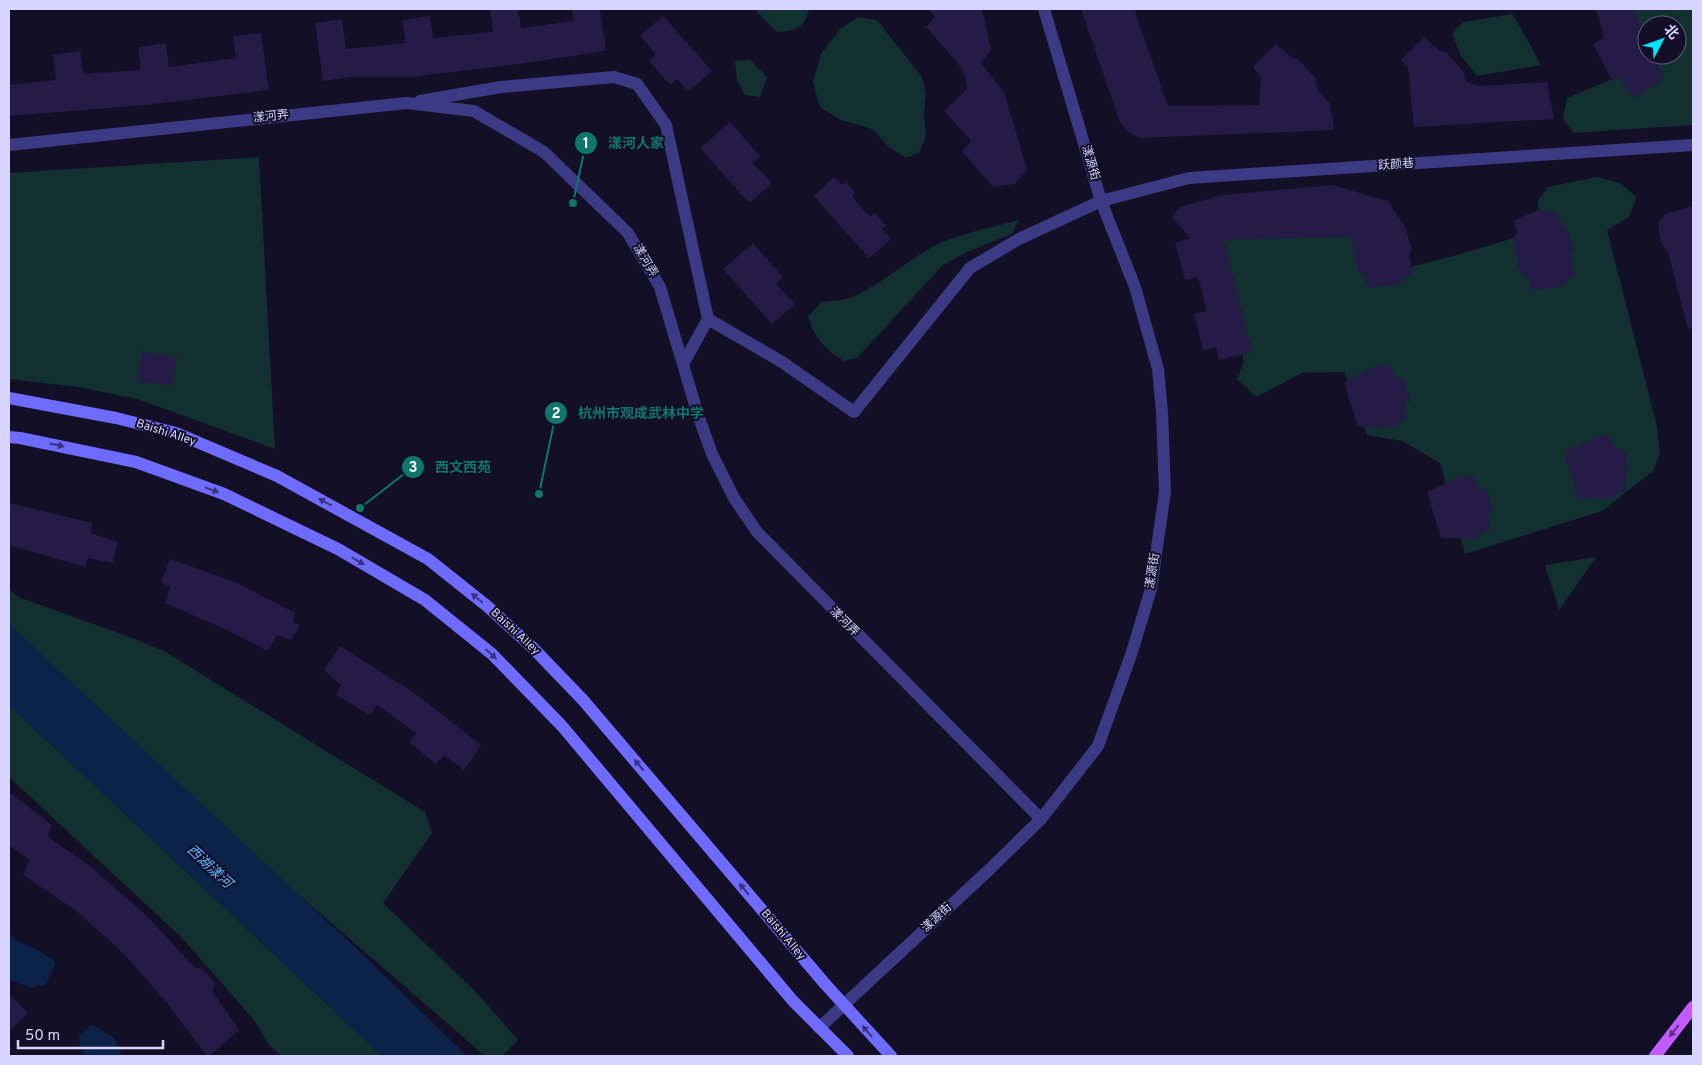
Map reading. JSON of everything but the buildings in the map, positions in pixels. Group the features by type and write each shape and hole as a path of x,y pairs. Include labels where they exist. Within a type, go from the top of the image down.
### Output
{"main road":[{"name":"Baishi Alley","path":"9,398 116,418 176,434 277,476 428,559 487,606 532,647 584,700 844,1005 891,1056"},
{"path":"9,437 136,462 224,494 338,549 425,600 492,654 562,726 793,1001 848,1056"},
{"path":"1655,1056 1693,1006"}],"street":[{"name":"漾源街","path":"819,1028 1041,819 1098,746 1131,655 1151,588 1165,492 1162,412 1158,369 1135,287 1102,201 1057,46 1044,9"},
{"path":"407,103 501,87 614,77 637,84 666,125 708,319 683,364"},
{"name":"漾河弄","path":"9,145 407,103 474,111 544,152 628,234 660,287 712,454 734,498 756,532 1041,819"},
{"name":"跃颜巷","path":"708,319 782,362 854,412 970,268 1019,239 1102,201 1188,178 1693,145"}],"green space":[{"path":"754,9 807,9 809,11 804,22 798,28 777,32"},
{"path":"1633,9 1693,9 1693,125 1573,133 1563,118 1567,98 1619,76 1633,97 1664,79 1658,65 1687,65 1687,15 1637,15 1637,18"},
{"path":"1513,14 1541,65 1477,76 1461,56 1452,34 1463,22"},
{"path":"859,17 877,20 922,77 926,94 924,114 926,136 919,153 906,158 888,146 872,129 841,120 820,107 813,82 821,54 841,28"},
{"path":"750,60 767,77 760,97 745,95 737,81 735,61"},
{"path":"259,157 275,449 137,399 78,387 9,379 9,173"},
{"path":"1597,177 1620,183 1637,197 1629,217 1607,230 1657,426 1660,453 1653,471 1602,511 1465,554 1440,463 1402,441 1367,435 1344,372 1302,373 1256,397 1237,379 1244,362 1215,230 1371,227 1390,272 1457,255 1540,230 1538,200 1548,187"},
{"path":"1019,220 1012,234 969,251 943,265 857,358 844,361 821,343 814,331 808,317 821,302 837,301 863,292 944,241"},
{"path":"1596,557 1559,610 1545,565"},
{"path":"9,589 18,597 164,651 425,812 432,833 383,903 476,992 518,1040 502,1056 485,1056 277,876 9,624"},
{"path":"9,705 382,1056 282,1056 269,1045 254,1020 183,939 9,777"}],"water":[{"name":"西湖漾河","path":"9,624 358,950 467,1056 382,1056 9,705"},
{"path":"9,934 17,941 38,950 56,962 46,984 30,988 9,979"},
{"path":"92,1024 115,1039 122,1056 86,1056 81,1050 79,1036"}],"place":[{"name":"漾河人家","path":"573,203"},
{"name":"杭州市观成武林中学","path":"539,494"},
{"name":"西文西苑","path":"360,508"}]}
